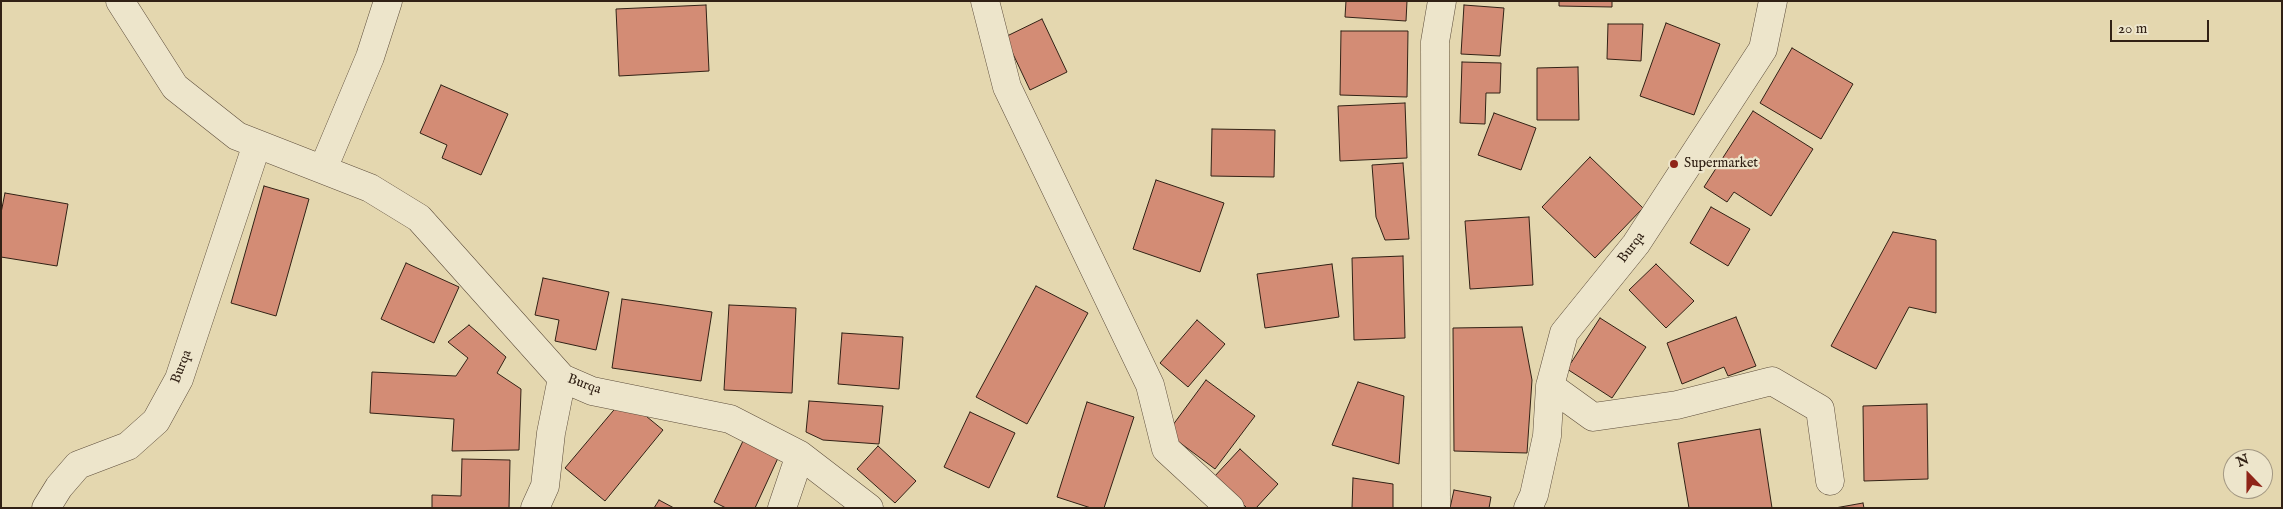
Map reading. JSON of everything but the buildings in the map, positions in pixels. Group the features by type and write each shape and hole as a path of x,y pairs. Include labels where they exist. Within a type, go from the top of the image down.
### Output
{"street":[{"name":"Burqa","path":"120,1 174,87 237,136 370,188 418,218 562,378 592,391 730,419 800,455 869,508"},
{"path":"323,169 370,57 388,1"},
{"path":"986,1 1007,87 1150,385 1166,449 1230,508"},
{"path":"1436,508 1435,42 1442,1"},
{"name":"Burqa","path":"1528,508 1534,495 1547,436 1550,386 1564,333 1636,244 1763,49 1772,1"},
{"name":"Burqa","path":"46,508 59,487 78,465 128,446 156,421 180,379 257,144"},
{"path":"535,508 545,486 551,432 562,378"},
{"path":"1550,386 1593,417 1677,405 1772,381 1820,408 1830,481"},
{"path":"782,508 800,455"}],"place":[{"name":"Supermarket","path":"1674,164"}]}
